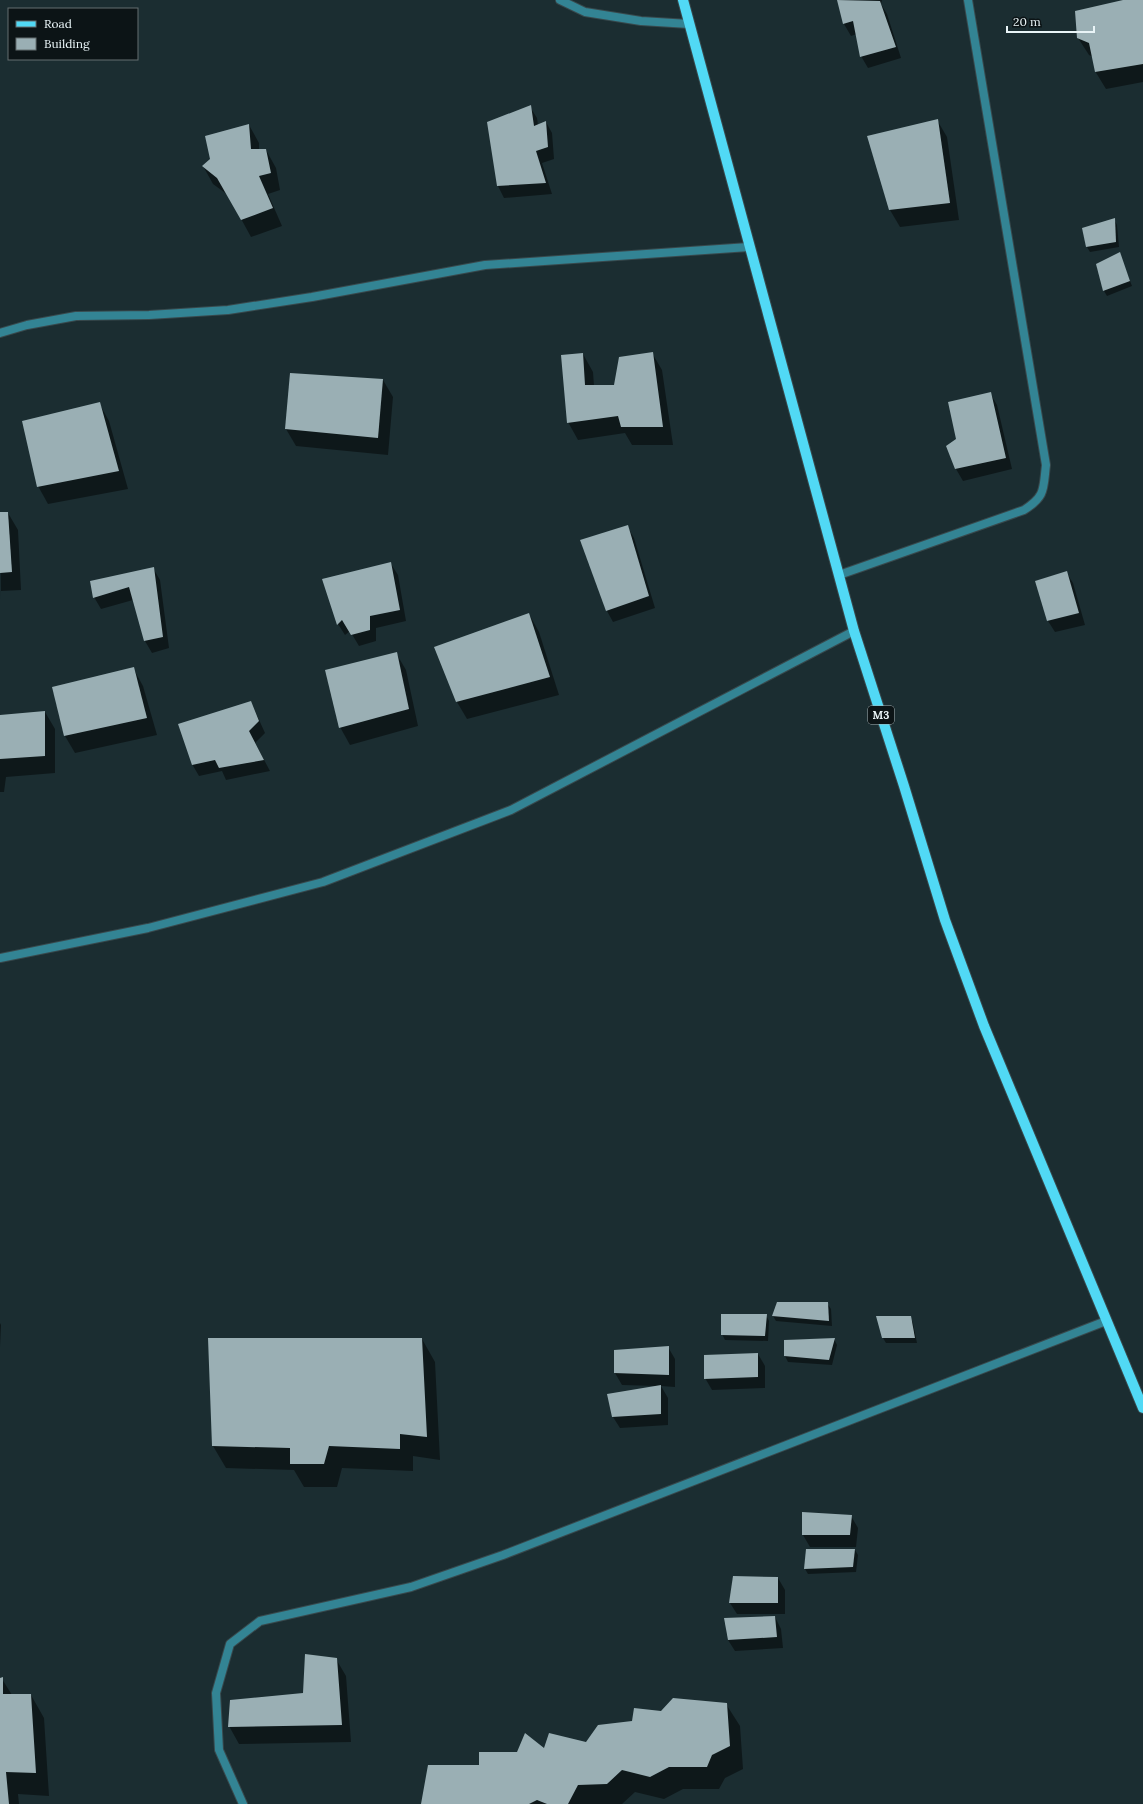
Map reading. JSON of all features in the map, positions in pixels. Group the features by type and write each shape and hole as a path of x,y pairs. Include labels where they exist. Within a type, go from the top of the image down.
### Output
{"main road":[{"name":"M3","path":"683,0 854,631 902,778 945,920 984,1026 1143,1408"}],"street":[{"path":"560,0 585,12 641,21 690,24"},
{"path":"839,575 1024,510 1036,503 1043,492 1046,466 968,0"},
{"path":"0,333 27,325 76,316 149,315 228,310 312,297 485,265 749,247"},
{"path":"0,958 148,928 323,882 511,810 854,631"},
{"path":"243,1804 219,1750 216,1693 230,1644 260,1621 411,1587 503,1555 1106,1321"}],"building":[{"path":"837,0 880,1 896,47 860,57 853,21 843,24"},
{"path":"1123,0 1143,0 1143,64 1095,72 1089,43 1077,38 1075,11"},
{"path":"531,105 534,126 546,121 548,147 536,151 546,183 497,186 487,122"},
{"path":"938,119 950,203 889,210 867,136"},
{"path":"249,124 251,149 266,149 271,173 259,176 273,208 241,220 217,178 202,166 210,159 205,136"},
{"path":"1115,218 1116,242 1086,247 1082,228"},
{"path":"1120,252 1130,281 1103,291 1096,264"},
{"path":"653,352 663,427 621,427 618,416 567,423 561,355 583,353 585,385 614,385 619,357"},
{"path":"290,373 383,379 378,438 285,429"},
{"path":"991,392 1006,458 955,469 946,446 956,439 948,402"},
{"path":"100,402 119,471 37,487 22,421"},
{"path":"0,512 8,512 12,572 0,573"},
{"path":"628,525 649,596 606,611 580,540"},
{"path":"391,562 400,610 370,616 370,630 351,635 342,620 337,625 322,579"},
{"path":"154,567 163,637 144,641 129,587 93,598 90,581"},
{"path":"1067,571 1079,613 1047,621 1035,581"},
{"path":"529,613 550,677 456,702 434,647"},
{"path":"397,652 409,709 339,728 325,670"},
{"path":"134,667 147,718 64,736 52,687"},
{"path":"251,701 259,721 249,731 264,760 219,768 215,760 192,765 178,724"},
{"path":"45,711 45,756 0,759 0,715"},
{"path":"777,1302 828,1302 829,1321 772,1316"},
{"path":"721,1314 767,1314 765,1336 721,1335"},
{"path":"876,1316 911,1316 915,1338 882,1338"},
{"path":"208,1338 422,1338 427,1437 400,1434 400,1449 329,1446 324,1464 290,1464 290,1448 212,1446"},
{"path":"835,1338 829,1360 784,1356 784,1340"},
{"path":"669,1346 669,1375 614,1373 614,1350"},
{"path":"758,1353 758,1377 704,1379 704,1355"},
{"path":"661,1385 661,1414 612,1417 607,1394"},
{"path":"802,1512 852,1515 850,1535 802,1535"},
{"path":"806,1549 855,1549 853,1567 804,1569"},
{"path":"733,1576 778,1577 778,1603 729,1603"},
{"path":"775,1616 777,1637 728,1640 724,1618"},
{"path":"305,1654 337,1658 342,1725 228,1727 230,1700 303,1693"},
{"path":"3,1677 3,1694 31,1694 36,1773 6,1772 9,1804 0,1804 0,1678"},
{"path":"673,1698 727,1703 730,1746 712,1755 707,1767 669,1767 650,1777 622,1770 607,1784 578,1785 568,1804 547,1804 537,1800 529,1804 421,1804 428,1765 479,1765 479,1752 517,1752 525,1733 544,1748 549,1733 586,1742 598,1725 632,1721 634,1708 661,1711"}]}
